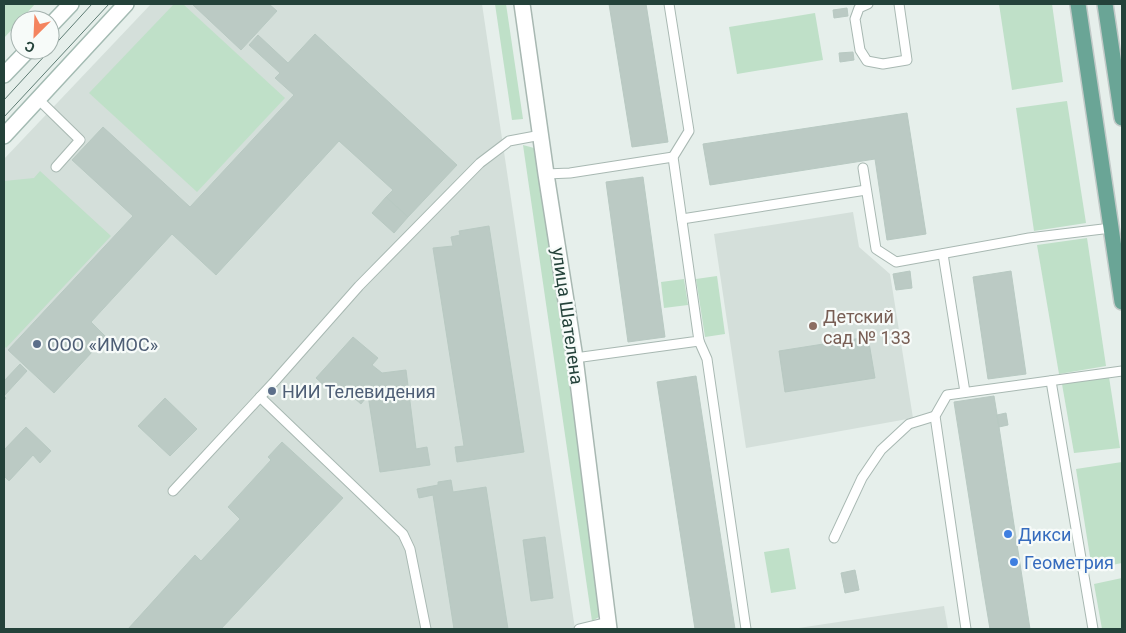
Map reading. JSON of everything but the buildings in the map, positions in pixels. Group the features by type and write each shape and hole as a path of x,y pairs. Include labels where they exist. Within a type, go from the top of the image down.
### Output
{"main road":[{"path":"1078,4 1122,302"},
{"path":"1105,4 1122,118"}],"street":[{"path":"60,16 72,4"},
{"path":"4,136 126,4"},
{"name":"улица Шателена","path":"522,4 575,358 608,626"},
{"path":"4,75 18,60"}],"lane":[{"path":"669,4 689,131 673,157 699,341 707,359 746,629"},
{"path":"868,4 859,8 855,18 860,50 867,61 883,64 908,60 899,4"},
{"path":"38,99 80,140 56,167"},
{"path":"173,491 359,286 480,163 509,141 541,135"},
{"path":"546,174 570,173 673,157"},
{"path":"863,168 876,249 896,262 1029,238 1111,228"},
{"path":"682,219 866,190"},
{"path":"943,254 965,392"},
{"path":"575,358 699,341"},
{"path":"966,629 935,416 947,395 1122,371"},
{"path":"1051,381 1093,629"},
{"path":"260,397 404,534 410,549 426,629"},
{"path":"834,538 862,478 881,450 909,424 935,416"},
{"path":"579,629 608,626"}],"shaded area":[{"name":"НИИ Телевидения","path":"151,4 482,4 575,629 4,629 4,159"},
{"name":"Детский сад № 133","path":"853,212 859,247 890,274 913,418 746,448 714,234"},
{"path":"944,606 948,629 792,629"}],"green space":[{"path":"4,4 35,4 30,10 10,10 10,31 4,38"},
{"path":"174,4 183,4 285,98 197,192 89,93"},
{"path":"495,4 506,4 523,119 512,120"},
{"path":"999,4 1052,4 1063,82 1012,90"},
{"path":"815,13 823,60 737,74 729,27"},
{"path":"1067,101 1086,223 1034,231 1016,108"},
{"path":"523,145 534,148 537,154 601,609 599,617 592,621"},
{"path":"40,171 111,236 6,348 4,346 4,181 34,178"},
{"path":"1087,238 1106,366 1059,374 1037,245"},
{"path":"717,276 725,334 705,337 696,279"},
{"path":"684,279 688,305 664,308 661,282"},
{"path":"1109,377 1120,448 1074,453 1062,384"},
{"path":"1122,462 1122,563 1092,569 1076,469"},
{"path":"789,548 796,589 771,593 764,552"},
{"path":"1122,578 1122,629 1102,629 1094,584"}],"tram line":[{"path":"60,39 92,4"},
{"path":"4,117 109,4"},
{"path":"4,100 41,60"}],"place":[{"name":"Детский сад № 133","path":"813,326"},
{"name":"ООО «ИМОС»","path":"37,344"},
{"name":"НИИ Телевидения","path":"272,391"},
{"name":"Дикси","path":"1008,534"},
{"name":"Геометрия","path":"1014,562"}]}
